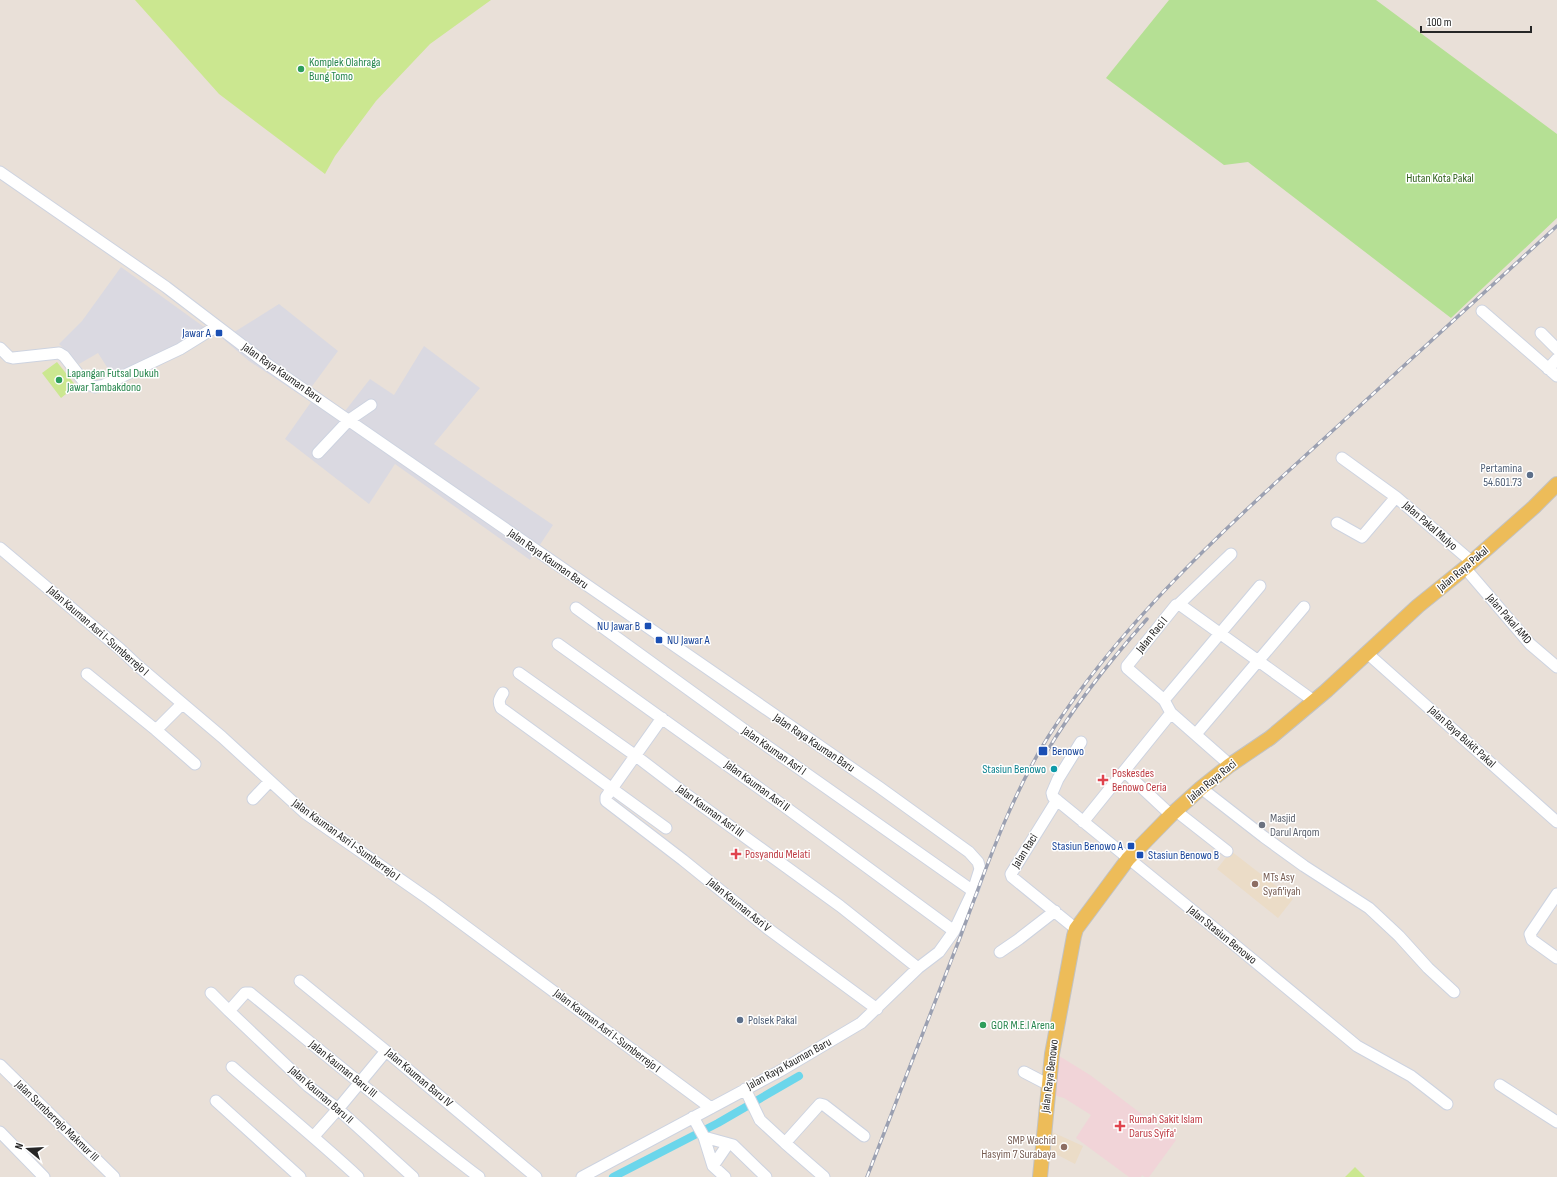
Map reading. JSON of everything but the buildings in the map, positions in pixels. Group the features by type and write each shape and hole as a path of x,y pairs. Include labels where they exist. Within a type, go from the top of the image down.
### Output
{"main road":[{"name":"Jalan Raya Pakal","path":"1367,653 1418,606 1468,565 1542,500 1557,484"},
{"name":"Jalan Raya Raci","path":"1076,929 1128,859 1174,813 1230,765 1270,738 1367,653"},
{"name":"Jalan Raya Benowo","path":"1040,1177 1053,1044 1076,929"}],"street":[{"name":"Jalan Raya Kauman Baru","path":"0,172 166,287 267,364 574,578 879,787 969,852 978,862 980,870 973,891 954,931 939,952 918,968 877,1009 854,1027 747,1092 693,1117 582,1177"},
{"path":"1482,311 1557,376"},
{"path":"0,348 9,357 13,358 59,353 64,356 85,383 95,387 104,385 180,349 217,326"},
{"path":"1541,333 1557,349"},
{"path":"1548,369 1557,359"},
{"path":"318,453 349,420 370,405"},
{"path":"1342,458 1396,497"},
{"name":"Jalan Pakal Mulyo","path":"1337,524 1362,537 1396,497 1468,565"},
{"name":"Jalan Kauman Asri I-Sumberrejo I","path":"0,548 222,737 305,813 430,900 711,1108"},
{"path":"1231,554 1179,604 1314,701"},
{"name":"Jalan Pakal AMD","path":"1468,565 1530,644 1557,667"},
{"path":"1164,700 1260,586"},
{"name":"Jalan Raci I","path":"1179,604 1176,605 1126,667 1164,700 1171,713 1230,765"},
{"path":"1196,734 1304,607"},
{"name":"Jalan Kauman Asri I","path":"576,608 743,729 973,891"},
{"name":"Jalan Kauman Asri II","path":"558,644 954,931"},
{"name":"Jalan Raya Bukit Pakal","path":"1367,653 1557,822"},
{"name":"Jalan Kauman Asri III","path":"519,673 636,756 840,906 918,968"},
{"path":"87,674 195,764"},
{"path":"503,693 499,700 499,704 502,708 609,792 666,828"},
{"path":"156,730 182,704"},
{"path":"1083,822 1171,713"},
{"path":"609,792 662,718"},
{"path":"1057,800 1053,797 1052,793 1058,779 1081,742"},
{"path":"1124,771 1174,813 1227,851"},
{"path":"253,799 270,781"},
{"path":"1202,788 1269,841 1310,870 1369,908 1399,936 1428,968 1454,992"},
{"name":"Jalan Kauman Asri V","path":"609,792 606,801 683,860 767,928 877,1009"},
{"name":"Jalan Stasiun Benowo","path":"1057,800 1357,1046 1411,1076 1447,1104"},
{"name":"Jalan Raci","path":"1057,800 1011,874 1013,879 1076,929"},
{"path":"1557,894 1530,934 1532,940 1557,958"},
{"path":"1000,952 1055,911"},
{"name":"Jalan Kauman Baru IV","path":"300,981 386,1050 536,1177"},
{"path":"211,993 229,1011"},
{"name":"Jalan Kauman Baru III","path":"229,1011 245,993 249,993 361,1082 423,1134 480,1177"},
{"name":"Jalan Kauman Baru II","path":"229,1011 308,1086 338,1109 413,1177"},
{"path":"314,1136 361,1082 386,1050"},
{"name":"Jalan Sumberrejo Makmur III","path":"0,1065 114,1177"},
{"path":"232,1067 301,1127 314,1136 358,1177"},
{"path":"1024,1072 1049,1085"},
{"path":"1500,1085 1557,1122"},
{"path":"747,1092 760,1120 785,1144 824,1177"},
{"path":"216,1101 300,1177"},
{"path":"785,1144 820,1104 824,1105 864,1136"},
{"path":"693,1117 704,1137 713,1166 724,1177"},
{"path":"0,1132 44,1177"},
{"path":"704,1137 734,1145 766,1177"},
{"path":"713,1166 728,1144"}],"shaded area":[{"path":"121,267 204,327 170,350 112,375 98,353 79,364 59,344 82,321"},
{"path":"279,304 338,351 310,389 345,411 370,379 394,395 424,346 480,388 434,444 553,525 530,560 395,464 369,504 285,439 311,402 249,361 223,339"},
{"name":"MTs Asy Syafi'iyah","path":"1231,851 1293,899 1278,918 1217,869"},
{"name":"Rumah Sakit Islam Darus Syifa'","path":"1056,1054 1090,1075 1176,1140 1149,1177 1142,1175 1141,1177 1129,1177 1076,1138 1091,1115 1064,1098 1049,1094"},
{"name":"SMP Wachid Hasyim 7 Surabaya","path":"1050,1131 1083,1146 1075,1164 1046,1149"}],"green space":[{"name":"Komplek Olahraga Bung Tomo","path":"135,0 491,0 430,44 376,101 335,156 325,174 219,94"},
{"name":"Hutan Kota Pakal","path":"1169,0 1376,0 1557,134 1557,218 1451,318 1248,162 1224,165 1106,78"},
{"name":"Lapangan Futsal Dukuh Jawar Tambakdono","path":"57,362 76,386 61,398 42,373"},
{"path":"1355,1167 1365,1177 1345,1177"}],"waterway":[{"path":"613,1177 718,1123 799,1076"}],"railway":[{"path":"867,1177 989,859 1010,809 1034,760 1076,696 1106,657 1172,582 1244,512 1557,226"},
{"path":"1046,753 1069,717 1094,683 1147,619"}],"place":[{"name":"Komplek Olahraga Bung Tomo","path":"301,69"},
{"name":"Jawar A","path":"219,333"},
{"name":"Lapangan Futsal Dukuh Jawar Tambakdono","path":"59,380"},
{"name":"Pertamina 54.601.73","path":"1530,475"},
{"name":"NU Jawar B","path":"648,626"},
{"name":"NU Jawar A","path":"659,640"},
{"name":"Benowo","path":"1043,751"},
{"name":"Stasiun Benowo","path":"1054,769"},
{"name":"Poskesdes Benowo Ceria","path":"1103,780"},
{"name":"Masjid Darul Arqom","path":"1262,825"},
{"name":"Stasiun Benowo A","path":"1131,846"},
{"name":"Posyandu Melati","path":"736,854"},
{"name":"Stasiun Benowo B","path":"1140,855"},
{"name":"MTs Asy Syafi'iyah","path":"1255,884"},
{"name":"Polsek Pakal","path":"740,1020"},
{"name":"GOR M.E.I Arena","path":"983,1025"},
{"name":"Rumah Sakit Islam Darus Syifa'","path":"1120,1126"},
{"name":"SMP Wachid Hasyim 7 Surabaya","path":"1064,1147"}]}
